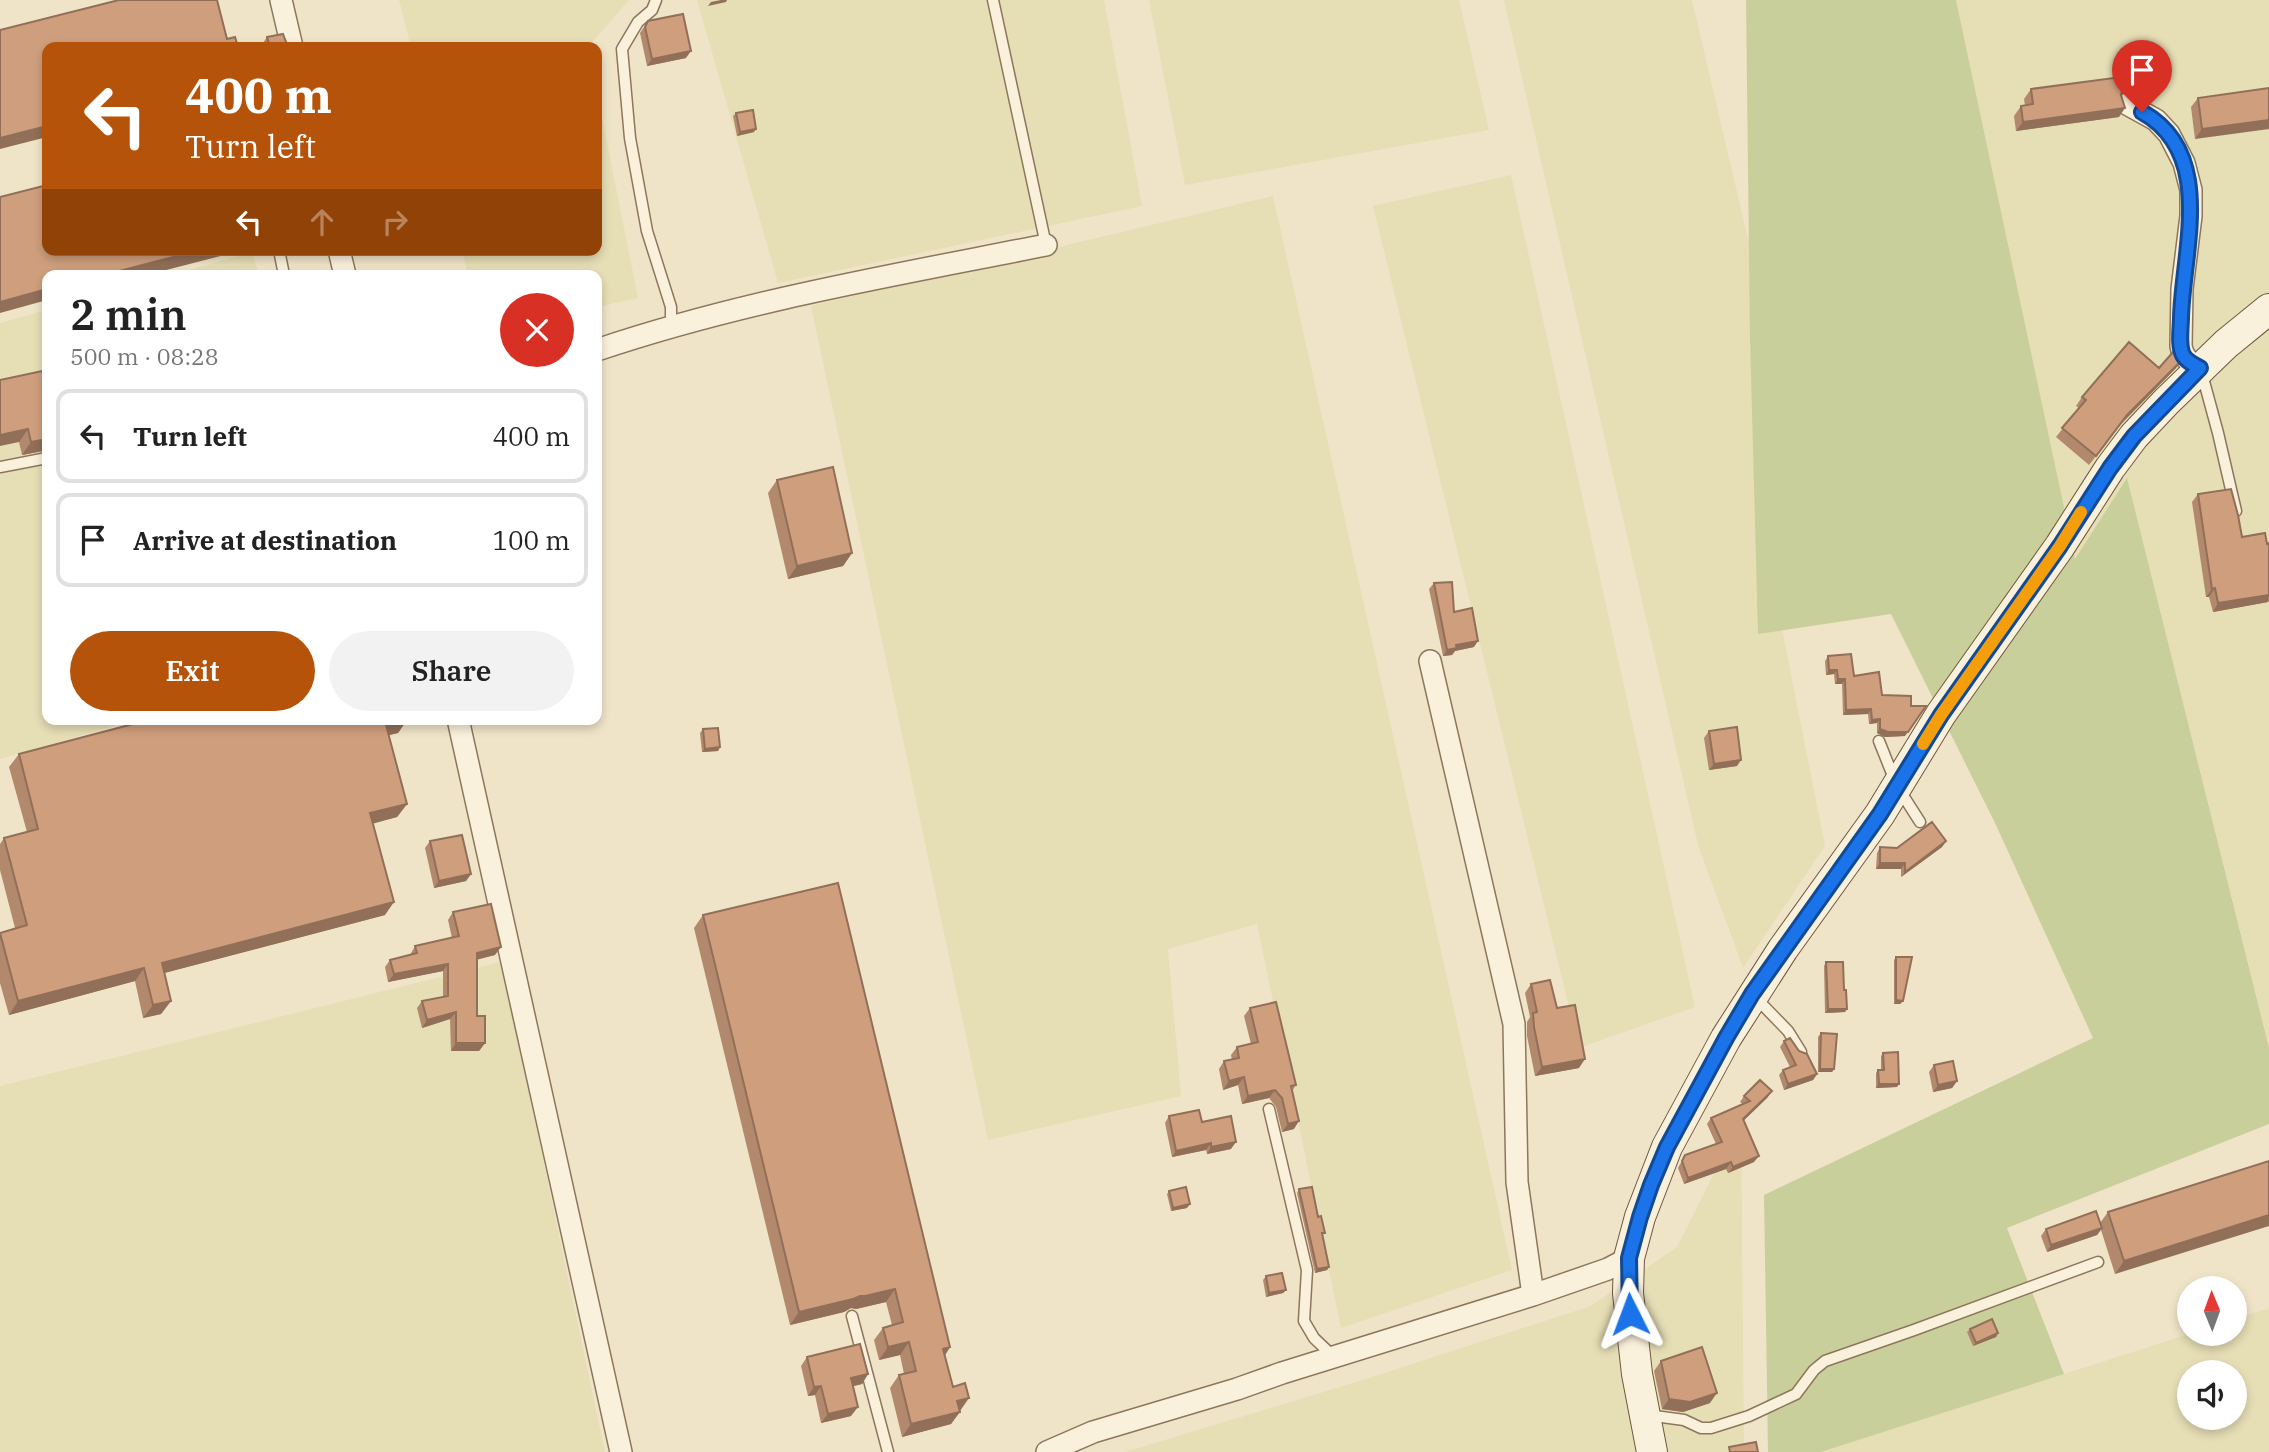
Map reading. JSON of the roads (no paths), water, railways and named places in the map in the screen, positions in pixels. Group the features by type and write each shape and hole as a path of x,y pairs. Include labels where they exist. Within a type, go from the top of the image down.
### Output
{"street":[{"path":"281,0 291,42"},
{"path":"2127,104 2157,120 2169,134 2184,163 2191,190 2191,216 2182,289 2181,345 2183,355 2200,368"},
{"path":"602,348 675,326 828,289 1045,246"},
{"path":"1652,1452 1631,1325 1629,1258 1640,1217 1667,1147 1752,994 1880,814 1941,715 2060,546 2110,468 2134,436 2200,368 2269,309"},
{"path":"1430,661 1514,1024 1517,1182 1533,1295"},
{"path":"458,725 621,1452"},
{"path":"1047,1452 1093,1432 1533,1295 1608,1269 1629,1258"}],"lane":[{"path":"656,0 652,10 638,22 622,49 630,138 645,218 675,326"},
{"path":"993,0 1045,246"},
{"path":"2200,368 2238,518"},
{"path":"0,467 42,459"},
{"path":"1879,741 1897,786 1920,822"},
{"path":"1752,994 1788,1031 1801,1052"},
{"path":"1269,1109 1307,1270 1304,1321 1314,1338 1334,1357"},
{"path":"1644,1415 1684,1420 1701,1428 1711,1428 1749,1416 1796,1394 1814,1370 1825,1361 2098,1262"},
{"path":"852,1316 888,1452"}]}
